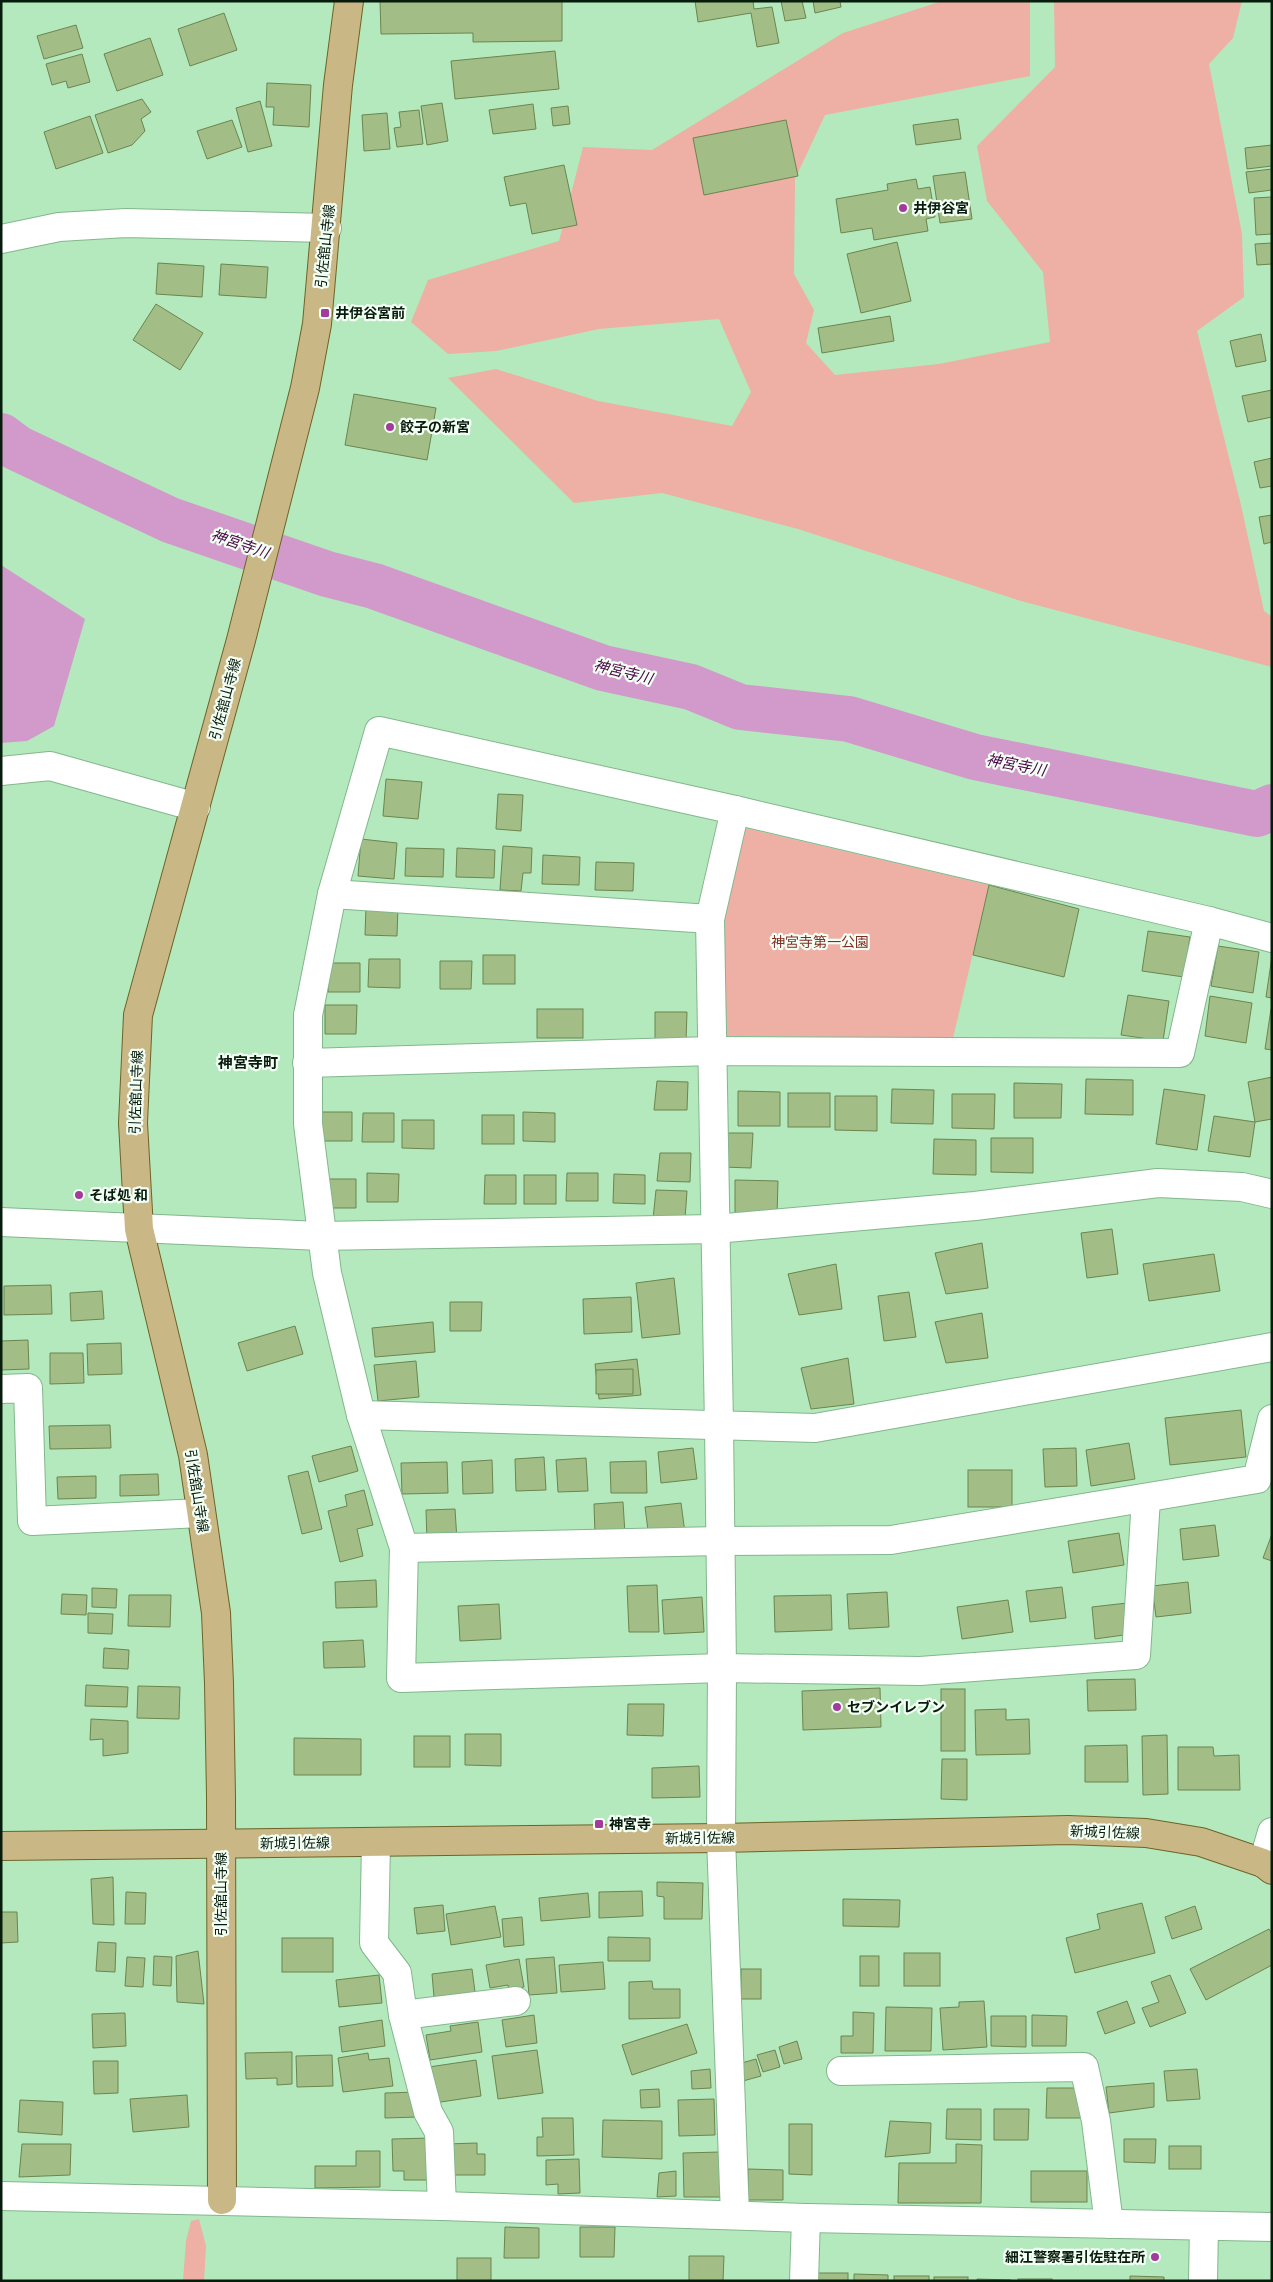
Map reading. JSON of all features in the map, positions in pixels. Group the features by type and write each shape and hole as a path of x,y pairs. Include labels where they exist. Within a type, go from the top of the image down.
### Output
{"main road":[{"name":"引佐舘山寺線","path":"222,2200 221,1844 216,1613 193,1455 139,1229 133,1123 138,1015 241,640 305,388 317,324 338,85 349,1"},
{"name":"新城引佐線","path":"1,1846 721,1838 1068,1830 1146,1833 1201,1842 1268,1867"}],"street":[{"path":"1,239 58,226 126,223 326,228"},
{"path":"1146,1499 1136,1656 920,1671 722,1668 401,1678 404,1548 361,1415 327,1273 320,1236 308,1124 308,1015 332,894 379,731 735,810 1210,921 1272,938"},
{"path":"1,771 50,766 196,807"},
{"path":"735,810 710,919 722,1668 721,1838 735,2215"},
{"path":"332,894 710,919"},
{"path":"307,1063 712,1051 1180,1053 1210,921"},
{"path":"1,1222 320,1236 715,1229 976,1206 1158,1183 1242,1187 1272,1194"},
{"path":"361,1415 815,1428 1272,1347"},
{"path":"1,1389 28,1388 32,1521 201,1513"},
{"path":"404,1548 719,1540 891,1540 1146,1499 1257,1478 1272,1419"},
{"path":"1268,1867 1272,1832"},
{"path":"376,1843 374,1943 396,1973 403,2015 428,2112 439,2132 442,2206"},
{"path":"403,2015 516,2001"},
{"path":"841,2071 1084,2067 1096,2121 1109,2224"},
{"path":"1,2196 442,2206 806,2218 1272,2227"},
{"path":"804,2281 806,2218"},
{"path":"1203,2281 1204,2226"}],"green space":[{"path":"1030,1 1030,76 825,115 795,179 794,274 814,310 806,343 835,375 939,364 1050,342 1043,272 987,201 977,146 1055,67 1054,1 1242,1 1233,38 1209,64 1242,234 1244,297 1197,331 1241,505 1264,611 1272,617 1272,667 1021,601 798,529 662,493 574,503 448,378 496,369 598,401 732,426 751,392 719,319 599,329 496,351 448,354 411,322 428,280 559,241 583,147 652,150 843,33 939,2"},
{"name":"神宮寺第一公園","path":"745,828 989,885 953,1038 727,1036 723,920"},
{"path":"199,2219 206,2246 204,2281 183,2281 186,2241 191,2221"}],"shaded area":[{"path":"1,565 85,619 54,726 27,741 1,743"}],"building":[{"path":"380,1 562,1 562,41 473,42 473,33 381,34"},
{"path":"695,1 753,1 754,9 772,7 779,43 757,47 751,13 698,22"},
{"path":"781,1 802,1 806,18 785,21"},
{"path":"813,1 840,1 841,7 815,13"},
{"path":"224,13 237,50 190,66 178,29"},
{"path":"76,25 83,48 44,59 37,36"},
{"path":"150,38 163,75 117,91 104,54"},
{"path":"555,51 559,89 455,99 451,61"},
{"path":"82,54 90,82 68,88 66,81 52,85 46,64"},
{"path":"267,83 311,85 309,127 273,125 274,107 266,107"},
{"path":"142,99 151,112 141,119 145,131 132,145 108,153 95,115"},
{"path":"260,101 272,146 248,152 236,108"},
{"path":"442,103 448,141 427,145 421,106"},
{"path":"533,104 536,129 493,134 489,110"},
{"path":"568,106 570,124 553,126 551,108"},
{"path":"419,110 423,144 397,147 394,128 401,127 399,112"},
{"path":"387,113 390,149 364,151 362,115"},
{"path":"90,116 103,153 56,169 44,132"},
{"path":"958,119 961,139 916,145 913,125"},
{"path":"232,120 242,147 207,159 197,131"},
{"path":"786,120 798,176 704,195 693,138"},
{"path":"1272,145 1272,166 1247,169 1245,148"},
{"path":"564,165 577,225 532,234 526,203 510,206 504,177"},
{"path":"1272,169 1272,190 1249,193 1246,172"},
{"path":"965,172 972,219 940,223 933,176"},
{"path":"916,179 918,189 930,187 935,217 926,219 928,231 874,240 872,228 841,233 836,199 888,190 887,184"},
{"path":"1272,197 1272,234 1256,235 1254,198"},
{"path":"897,242 911,301 861,313 847,254"},
{"path":"1272,243 1272,264 1257,265 1255,244"},
{"path":"158,263 204,266 202,297 156,294"},
{"path":"221,264 268,267 266,298 219,295"},
{"path":"156,304 203,333 180,370 133,340"},
{"path":"890,316 894,341 822,353 818,328"},
{"path":"1261,334 1266,361 1236,367 1230,341"},
{"path":"1272,390 1272,417 1248,422 1242,396"},
{"name":"餃子の新宮","path":"354,394 436,408 427,460 345,445"},
{"path":"1272,458 1272,486 1260,488 1254,462"},
{"path":"1272,515 1272,542 1264,544 1259,517"},
{"path":"386,779 422,782 418,819 383,816"},
{"path":"498,794 523,795 521,831 496,829"},
{"path":"361,839 397,843 394,879 358,876"},
{"path":"503,846 532,848 531,873 523,873 521,891 500,890"},
{"path":"406,848 444,849 443,877 405,876"},
{"path":"457,848 495,850 494,878 456,877"},
{"path":"543,855 580,857 579,885 542,884"},
{"path":"596,862 634,863 633,891 595,890"},
{"path":"989,885 1079,909 1064,977 973,955"},
{"path":"366,906 398,907 397,936 365,935"},
{"path":"1148,931 1190,937 1184,977 1142,971"},
{"path":"1218,946 1259,952 1253,993 1211,986"},
{"path":"483,955 515,955 515,984 483,984"},
{"path":"1272,956 1272,998 1266,997"},
{"path":"369,959 400,959 400,988 368,987"},
{"path":"440,961 472,961 471,989 440,989"},
{"path":"329,963 360,963 360,992 328,992"},
{"path":"1128,995 1169,1001 1163,1041 1121,1035"},
{"path":"1210,996 1252,1003 1246,1043 1205,1036"},
{"path":"325,1005 357,1005 356,1034 325,1034"},
{"path":"537,1009 583,1009 583,1038 537,1038"},
{"path":"1272,1009 1272,1050 1265,1049"},
{"path":"655,1012 687,1012 686,1041 655,1041"},
{"path":"1272,1077 1272,1119 1255,1122 1248,1082"},
{"path":"1086,1079 1133,1080 1133,1115 1085,1114"},
{"path":"657,1081 688,1082 687,1110 654,1110"},
{"path":"1014,1083 1062,1084 1061,1118 1014,1118"},
{"path":"892,1089 934,1090 933,1124 891,1123"},
{"path":"1164,1089 1205,1095 1197,1150 1156,1144"},
{"path":"738,1091 780,1092 780,1126 738,1126"},
{"path":"788,1093 830,1093 830,1127 788,1127"},
{"path":"952,1094 995,1094 994,1129 952,1128"},
{"path":"835,1096 877,1096 877,1131 835,1130"},
{"path":"321,1112 352,1112 352,1141 320,1141"},
{"path":"523,1112 555,1113 555,1142 523,1141"},
{"path":"363,1113 394,1113 394,1142 362,1142"},
{"path":"482,1115 514,1115 514,1144 482,1144"},
{"path":"1214,1116 1255,1122 1250,1157 1208,1151"},
{"path":"402,1120 434,1120 434,1149 402,1148"},
{"path":"723,1133 753,1133 751,1168 723,1167"},
{"path":"991,1138 1033,1138 1033,1173 991,1172"},
{"path":"934,1139 976,1140 976,1175 933,1174"},
{"path":"660,1153 691,1153 690,1182 657,1181"},
{"path":"367,1173 399,1174 398,1202 367,1202"},
{"path":"567,1173 598,1173 598,1201 566,1201"},
{"path":"614,1174 645,1175 645,1204 613,1203"},
{"path":"485,1175 516,1175 516,1204 484,1204"},
{"path":"524,1175 556,1175 556,1204 524,1204"},
{"path":"325,1179 356,1179 356,1208 324,1208"},
{"path":"735,1180 778,1181 777,1215 735,1215"},
{"path":"656,1190 687,1191 685,1219 653,1219"},
{"path":"1112,1229 1118,1274 1087,1278 1081,1233"},
{"path":"982,1243 988,1288 946,1294 935,1253"},
{"path":"1214,1254 1220,1291 1149,1301 1143,1264"},
{"path":"836,1264 842,1309 799,1315 788,1274"},
{"path":"674,1278 680,1334 642,1338 636,1283"},
{"path":"51,1285 52,1314 4,1315 4,1286"},
{"path":"102,1291 104,1319 71,1321 70,1293"},
{"path":"909,1292 916,1337 884,1341 878,1296"},
{"path":"631,1297 632,1332 584,1334 583,1299"},
{"path":"450,1302 482,1302 481,1331 450,1331"},
{"path":"982,1313 988,1358 946,1363 935,1322"},
{"path":"433,1322 435,1352 375,1357 372,1328"},
{"path":"295,1326 303,1354 247,1371 238,1343"},
{"path":"28,1340 29,1369 1,1370 1,1341"},
{"path":"121,1343 122,1374 88,1375 87,1344"},
{"path":"50,1353 83,1353 84,1383 50,1384"},
{"path":"848,1358 854,1404 811,1409 801,1368"},
{"path":"637,1359 641,1395 599,1399 595,1364"},
{"path":"416,1361 419,1397 378,1401 374,1365"},
{"path":"633,1369 633,1394 596,1394 596,1370"},
{"path":"1241,1410 1246,1457 1170,1465 1165,1418"},
{"path":"110,1425 111,1448 50,1449 49,1426"},
{"path":"1129,1443 1135,1479 1091,1486 1086,1450"},
{"path":"351,1446 358,1471 319,1482 312,1456"},
{"path":"693,1448 697,1479 661,1483 658,1452"},
{"path":"1076,1448 1077,1486 1045,1487 1043,1449"},
{"path":"544,1457 546,1490 516,1491 515,1459"},
{"path":"586,1458 588,1491 558,1492 556,1460"},
{"path":"492,1460 493,1493 463,1494 462,1462"},
{"path":"646,1461 647,1493 611,1493 610,1462"},
{"path":"447,1462 448,1493 402,1494 401,1463"},
{"path":"968,1470 1012,1470 1012,1507 968,1507"},
{"path":"308,1471 322,1529 302,1534 288,1476"},
{"path":"158,1474 159,1495 120,1496 120,1475"},
{"path":"96,1476 96,1498 58,1499 57,1477"},
{"path":"364,1490 373,1525 357,1529 363,1556 340,1562 328,1511 347,1506 345,1495"},
{"path":"623,1502 625,1534 595,1535 594,1504"},
{"path":"681,1503 685,1533 649,1538 645,1507"},
{"path":"455,1509 457,1540 427,1542 426,1510"},
{"path":"1215,1525 1219,1556 1183,1560 1180,1529"},
{"path":"1119,1533 1124,1565 1073,1573 1068,1541"},
{"path":"1272,1534 1272,1561 1263,1558"},
{"path":"376,1580 377,1607 336,1608 335,1582"},
{"path":"1188,1582 1191,1613 1156,1617 1152,1586"},
{"path":"657,1585 659,1632 629,1632 627,1586"},
{"path":"1062,1587 1066,1618 1030,1622 1026,1591"},
{"path":"92,1588 117,1589 116,1608 92,1607"},
{"path":"887,1592 889,1627 849,1629 847,1594"},
{"path":"62,1594 87,1595 86,1615 61,1614"},
{"path":"129,1595 171,1595 170,1627 128,1626"},
{"path":"831,1595 832,1630 775,1632 774,1596"},
{"path":"702,1597 704,1632 664,1634 662,1600"},
{"path":"1008,1600 1013,1632 962,1639 957,1607"},
{"path":"1127,1603 1131,1634 1095,1639 1092,1607"},
{"path":"499,1604 501,1639 460,1641 458,1606"},
{"path":"88,1613 113,1614 112,1634 88,1633"},
{"path":"363,1640 365,1667 324,1668 323,1642"},
{"path":"104,1648 129,1650 128,1669 103,1668"},
{"path":"1135,1679 1136,1710 1088,1711 1087,1680"},
{"path":"86,1685 128,1687 127,1707 85,1706"},
{"path":"138,1686 180,1687 179,1719 137,1718"},
{"path":"880,1688 881,1727 803,1730 802,1691"},
{"path":"941,1689 965,1689 965,1751 941,1751"},
{"path":"628,1704 664,1704 663,1736 627,1735"},
{"path":"1006,1709 1006,1720 1029,1719 1030,1754 976,1755 975,1710"},
{"path":"91,1719 128,1721 128,1753 103,1756 103,1739 90,1740"},
{"path":"465,1734 501,1734 501,1766 465,1765"},
{"path":"1167,1735 1168,1794 1143,1795 1142,1736"},
{"path":"414,1736 450,1736 450,1767 414,1767"},
{"path":"294,1738 361,1739 361,1775 294,1775"},
{"path":"1127,1745 1128,1782 1085,1782 1085,1746"},
{"path":"1178,1747 1213,1747 1214,1756 1239,1755 1240,1790 1178,1790"},
{"path":"942,1759 967,1759 967,1800 941,1799"},
{"path":"699,1766 700,1797 652,1798 652,1768"},
{"path":"113,1877 114,1925 93,1924 91,1879"},
{"path":"657,1882 703,1883 702,1919 664,1919 664,1897 657,1896"},
{"path":"642,1891 643,1916 599,1918 599,1892"},
{"path":"126,1892 146,1893 145,1924 125,1924"},
{"path":"588,1893 590,1917 541,1921 539,1898"},
{"path":"843,1899 900,1900 899,1927 843,1926"},
{"path":"1142,1903 1155,1953 1075,1973 1066,1938 1100,1929 1097,1914"},
{"path":"443,1905 445,1931 417,1934 414,1908"},
{"path":"495,1906 501,1937 451,1945 446,1914"},
{"path":"1195,1906 1202,1929 1172,1939 1165,1917"},
{"path":"1,1912 17,1912 18,1942 1,1943"},
{"path":"522,1917 524,1945 504,1947 502,1919"},
{"path":"1269,1929 1272,1934 1272,1965 1206,2000 1190,1969"},
{"path":"608,1937 650,1938 650,1961 608,1961"},
{"path":"282,1938 333,1938 333,1972 282,1972"},
{"path":"98,1942 116,1943 115,1972 96,1971"},
{"path":"198,1951 204,2004 177,2002 176,1956"},
{"path":"904,1953 940,1953 940,1986 904,1986"},
{"path":"154,1956 172,1957 171,1986 153,1985"},
{"path":"860,1956 879,1956 879,1986 860,1986"},
{"path":"127,1957 145,1958 143,1987 125,1986"},
{"path":"554,1957 557,1993 529,1995 526,1959"},
{"path":"519,1959 524,1987 509,1990 508,1985 490,1988 486,1965"},
{"path":"603,1962 605,1989 561,1992 559,1965"},
{"path":"472,1969 475,1992 434,1997 432,1974"},
{"path":"741,1969 761,1969 761,1999 741,1999"},
{"path":"379,1975 382,2003 339,2007 336,1980"},
{"path":"1170,1975 1186,2013 1150,2027 1142,2008 1159,2002 1151,1982"},
{"path":"652,1981 653,1989 680,1989 680,2018 629,2019 629,1982"},
{"path":"984,2001 987,2047 943,2050 940,2008 959,2007 959,2002"},
{"path":"1127,2001 1135,2023 1105,2034 1097,2012"},
{"path":"886,2007 932,2008 931,2051 885,2051"},
{"path":"853,2012 874,2013 873,2053 841,2053 841,2036 853,2036"},
{"path":"125,2013 126,2046 93,2048 92,2014"},
{"path":"534,2015 537,2043 506,2047 502,2020"},
{"path":"1032,2015 1067,2016 1066,2046 1032,2046"},
{"path":"991,2016 1026,2016 1026,2047 991,2046"},
{"path":"382,2020 385,2046 342,2052 339,2027"},
{"path":"478,2022 482,2052 430,2060 426,2035 451,2031 450,2026"},
{"path":"687,2024 697,2053 632,2075 622,2045"},
{"path":"797,2041 802,2059 784,2064 779,2047"},
{"path":"537,2050 543,2093 498,2099 492,2056"},
{"path":"775,2050 780,2067 763,2072 757,2055"},
{"path":"292,2052 292,2084 277,2085 277,2078 246,2079 245,2053"},
{"path":"368,2053 369,2060 389,2058 393,2086 343,2092 338,2058"},
{"path":"332,2055 333,2086 297,2087 296,2056"},
{"path":"756,2059 761,2076 743,2081 738,2064"},
{"path":"476,2060 481,2096 434,2103 429,2067"},
{"path":"93,2061 118,2061 118,2093 94,2094"},
{"path":"710,2069 711,2088 692,2089 691,2071"},
{"path":"1197,2069 1200,2099 1167,2101 1164,2071"},
{"path":"1154,2083 1154,2107 1109,2113 1106,2087"},
{"path":"1047,2088 1081,2088 1081,2118 1046,2118"},
{"path":"659,2089 660,2107 641,2108 640,2090"},
{"path":"419,2092 419,2117 385,2118 385,2093"},
{"path":"187,2095 189,2127 133,2132 130,2099"},
{"path":"714,2099 715,2135 679,2136 678,2100"},
{"path":"20,2100 63,2102 62,2135 18,2132"},
{"path":"947,2109 981,2109 981,2140 946,2139"},
{"path":"994,2109 1029,2109 1028,2140 994,2140"},
{"path":"542,2118 573,2118 574,2155 537,2156 537,2137 543,2137"},
{"path":"603,2120 662,2121 662,2159 602,2157"},
{"path":"890,2121 931,2123 930,2153 885,2157"},
{"path":"789,2124 812,2124 812,2175 789,2174"},
{"path":"432,2138 432,2180 404,2180 404,2171 393,2171 392,2139"},
{"path":"1124,2139 1156,2139 1155,2163 1124,2162"},
{"path":"477,2143 477,2154 485,2154 485,2175 447,2175 446,2144"},
{"path":"22,2144 71,2144 70,2175 19,2177"},
{"path":"956,2144 982,2145 981,2203 898,2203 899,2163 956,2163"},
{"path":"1169,2146 1201,2146 1201,2169 1169,2169"},
{"path":"356,2151 380,2151 380,2187 315,2188 315,2166 356,2166"},
{"path":"721,2152 721,2197 684,2197 683,2153"},
{"path":"579,2159 580,2193 558,2194 558,2184 546,2185 546,2160"},
{"path":"748,2169 783,2170 783,2200 748,2200"},
{"path":"676,2171 676,2196 657,2197 659,2173"},
{"path":"1031,2171 1087,2171 1087,2202 1031,2202"},
{"path":"505,2227 539,2228 539,2258 504,2258"},
{"path":"580,2227 615,2227 614,2257 580,2257"},
{"path":"689,2256 724,2256 723,2281 689,2281"},
{"path":"457,2258 491,2258 491,2281 457,2281"},
{"path":"813,2273 848,2273 848,2281 813,2281"},
{"path":"854,2274 888,2275 888,2281 854,2281"},
{"path":"894,2276 929,2276 929,2281 894,2281"},
{"path":"1130,2276 1164,2277 1164,2281 1130,2281"},
{"path":"934,2277 968,2277 968,2281 934,2281"},
{"path":"977,2279 1011,2280 1011,2281 977,2281"},
{"path":"1018,2279 1052,2279 1052,2281 1018,2281"}],"waterway":[{"name":"神宮寺川","path":"1,436 17,448 170,520 327,574 374,586 603,668 691,687 740,707 849,719 975,757 1257,814 1272,807"}],"place":[{"name":"井伊谷宮","path":"903,208"},
{"name":"井伊谷宮前","path":"325,313"},
{"name":"餃子の新宮","path":"390,427"},
{"name":"そば処 和","path":"79,1195"},
{"name":"セブンイレブン","path":"837,1707"},
{"name":"神宮寺","path":"599,1824"},
{"name":"細江警察署引佐駐在所","path":"1155,2257"}],"district":[{"name":"神宮寺町","path":"248,1063"}]}
